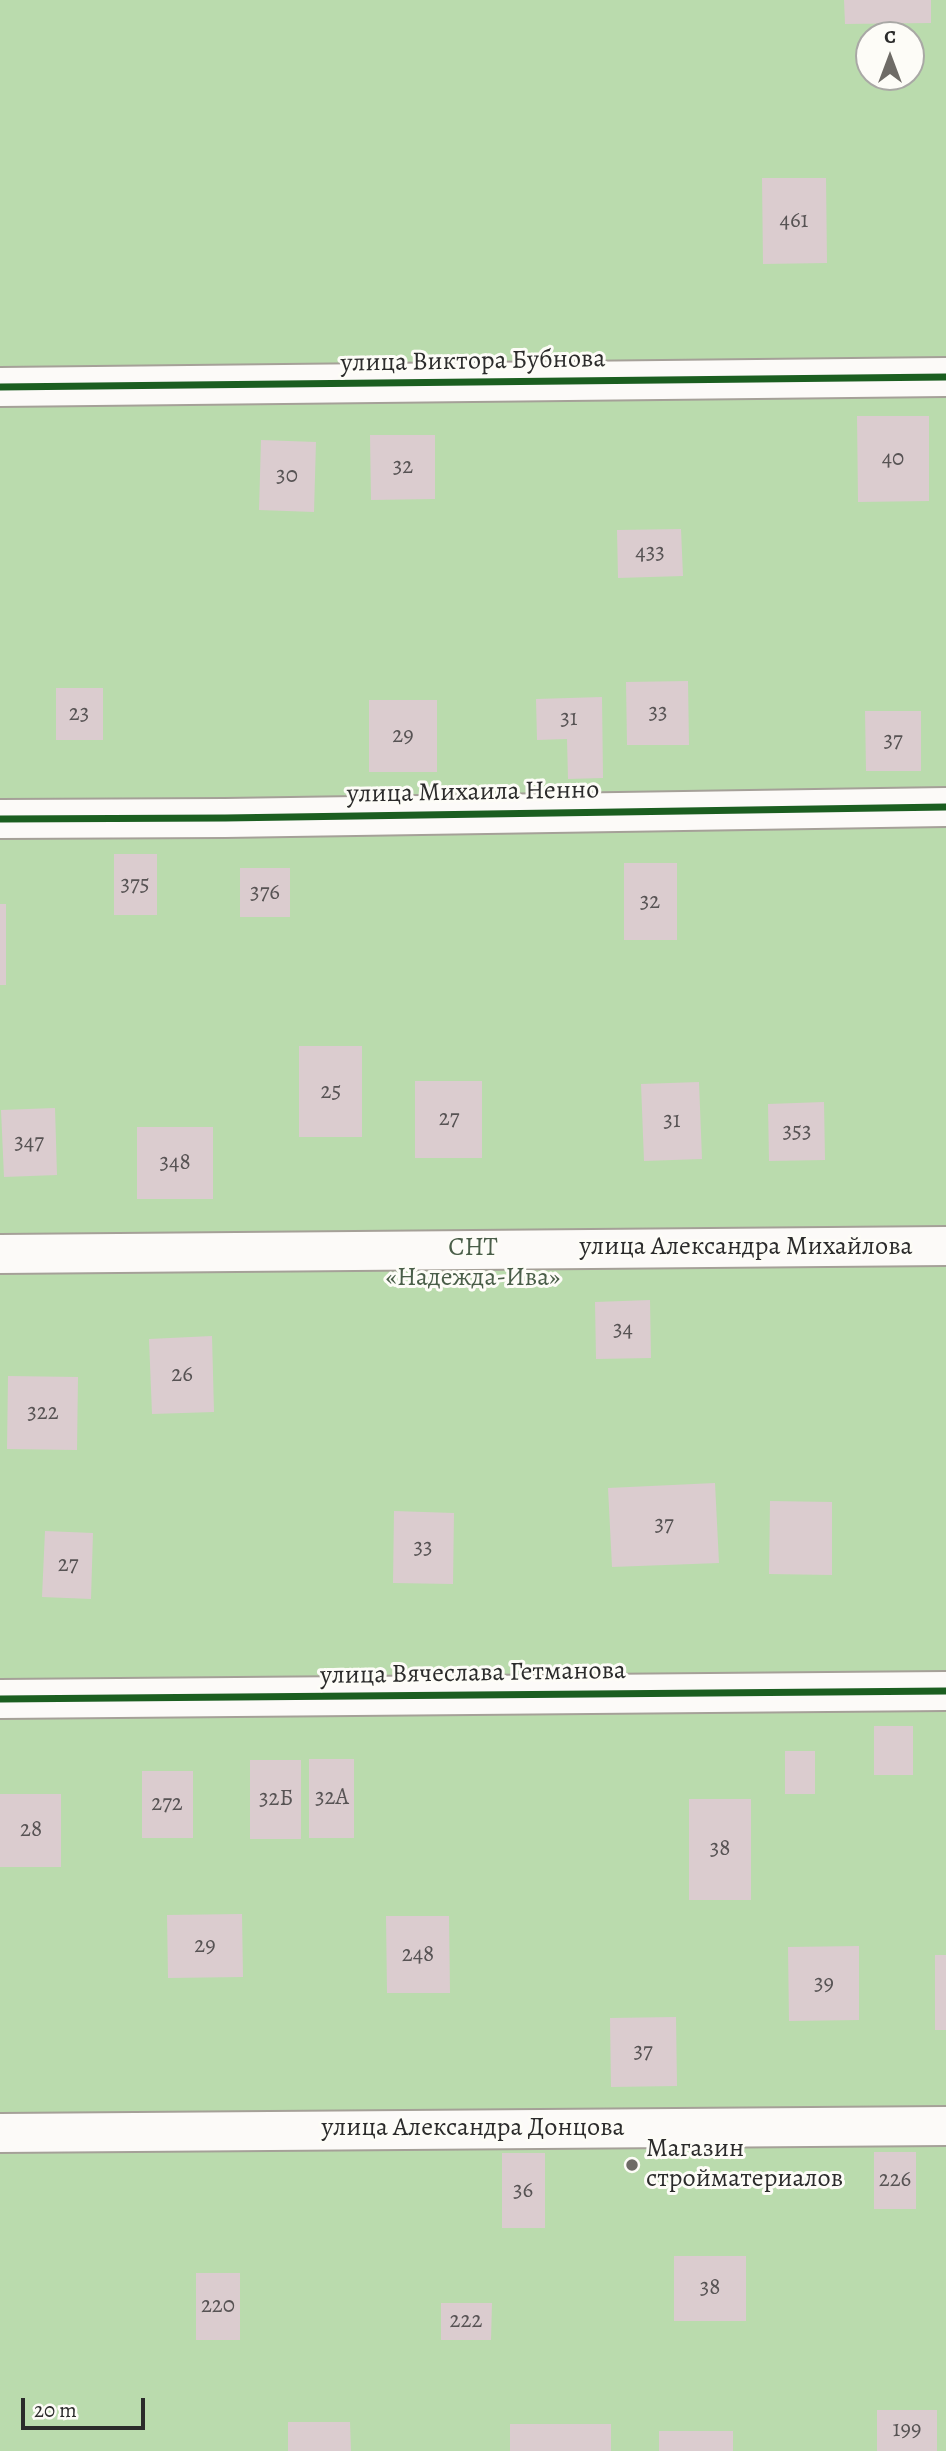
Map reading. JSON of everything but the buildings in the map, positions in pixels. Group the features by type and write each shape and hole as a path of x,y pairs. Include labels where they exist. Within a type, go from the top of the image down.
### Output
{"street":[{"name":"улица Виктора Бубнова","path":"0,387 946,377"},
{"name":"улица Михаила Ненно","path":"0,819 267,818 946,807"},
{"name":"улица Александра Михайлова","path":"0,1254 946,1246"},
{"name":"улица Вячеслава Гетманова","path":"0,1699 946,1690"},
{"name":"улица Александра Донцова","path":"0,2133 946,2126"}],"green space":[{"name":"СНТ «Надежда-Ива»","path":"0,0 946,0 946,2451 0,2451"}],"cycle path":[{"path":"0,387 946,377"},
{"path":"0,819 946,807"},
{"path":"0,1699 946,1691"}],"place":[{"name":"Магазин стройматериалов","path":"632,2165"}]}
